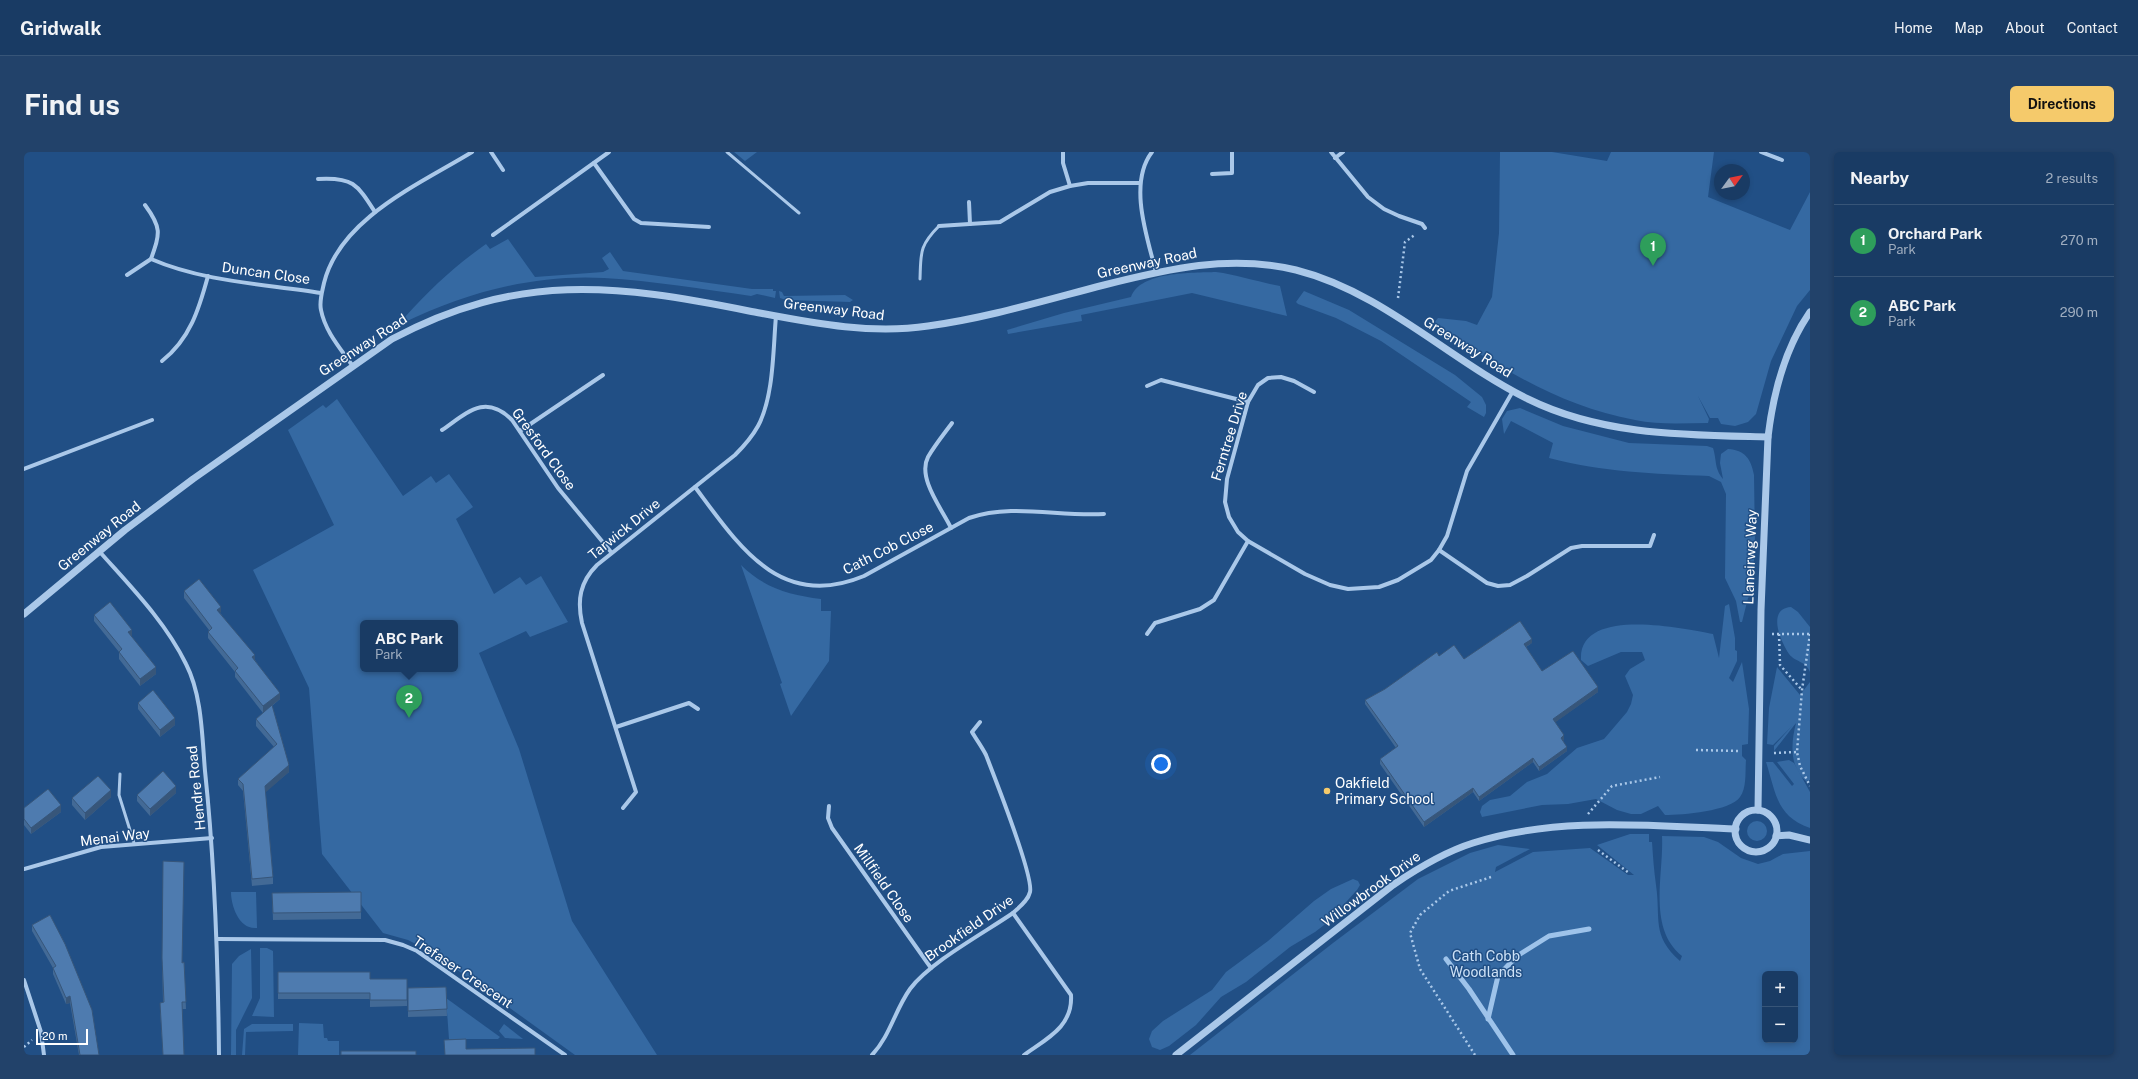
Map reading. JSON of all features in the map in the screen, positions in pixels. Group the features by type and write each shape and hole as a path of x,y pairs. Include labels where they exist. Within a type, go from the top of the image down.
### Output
{"street":[{"path":"352,365 325,324 321,309 321,293 333,260 354,230 375,212 472,152"},
{"path":"491,152 503,170"},
{"path":"493,235 608,152"},
{"path":"1063,152 1063,163 1070,186"},
{"path":"1152,152 1149,156 1140,183 1143,220 1156,272"},
{"path":"1212,174 1232,173 1232,152"},
{"path":"1331,152 1368,197 1384,209 1422,224 1425,228"},
{"path":"1335,158 1343,152"},
{"path":"1761,152 1782,160"},
{"path":"594,163 634,219 641,222 710,227"},
{"path":"318,179 334,178 354,183 375,212"},
{"path":"939,226 1000,222 1050,192 1070,186 1088,183 1140,183"},
{"path":"969,202 970,224"},
{"path":"127,275 151,259 159,229 156,219 145,205"},
{"name":"Duncan Close","path":"151,259 167,266 208,276 321,293"},
{"name":"Greenway Road","path":"24,614 99,551 193,479 352,365 392,339 445,314 484,301 527,293 582,289 628,291 688,299 835,326 896,329 927,327 1156,272 1188,266 1239,263 1294,270 1323,279 1377,305 1513,391 1550,409 1630,430 1660,434 1768,437"},
{"name":"Duncan Close","path":"162,360 175,350 192,324 208,276"},
{"name":"Llaneirwg Way","path":"1758,810 1760,634 1768,437 1772,410 1784,368 1792,346 1810,312"},
{"name":"Tarwick Drive","path":"623,808 636,792 582,623 579,609 582,586 588,573 611,552 735,455 747,442 758,425 768,399 776,316"},
{"path":"520,431 604,375"},
{"name":"Ferntree Drive","path":"1314,392 1294,381 1281,377 1268,378 1258,385 1248,402 1224,490 1225,502 1229,517 1238,532 1248,541 1305,574 1330,585 1348,589 1379,587 1398,580 1430,560 1439,550 1447,536 1467,471 1513,391"},
{"path":"1148,386 1161,380 1248,402"},
{"name":"Gresford Close","path":"442,430 469,412 485,406 496,408 504,412 520,431 558,488 611,552"},
{"path":"24,469 152,420"},
{"path":"952,423 928,458 926,480 952,528"},
{"name":"Cath Cob Close","path":"695,487 744,550 772,574 810,586 829,586 853,581 880,568 969,518 985,512 1001,510 1081,516 1104,514"},
{"path":"1439,550 1478,577 1498,586 1510,585 1527,576 1570,548 1582,546 1650,546 1654,535"},
{"path":"1147,634 1155,623 1200,609 1214,600 1248,541"},
{"name":"Hendre Road","path":"99,551 153,613 173,640 187,664 194,686 200,719 212,838 218,939 219,1055"},
{"path":"616,727 689,703 698,709"},
{"name":"Brookfield Drive","path":"872,1055 886,1037 900,1004 911,988 932,968 1013,913 1023,904 1030,893 1031,882 985,754 972,732 980,722"},
{"name":"Millfield Close","path":"829,806 828,818 832,828 932,968"},
{"path":"1758,810 1772,818 1776,827 1774,843 1767,849 1752,852 1744,848 1739,843 1736,828 1739,819 1744,815 1758,810"},
{"name":"Willowbrook Drive","path":"1176,1055 1393,885 1432,860 1472,843 1494,837 1540,829 1613,826 1736,828"},
{"path":"1776,836 1789,835 1810,840"},
{"name":"Menai Way","path":"24,869 101,847 134,843 212,838"},
{"path":"1013,913 1071,996 1072,1006 1067,1019 1060,1029 1024,1055"},
{"name":"Trefaser Crescent","path":"218,939 385,940 403,945 417,951 565,1055"},
{"path":"24,980 41,1032 44,1055"}],"lane":[{"path":"727,152 800,212"},
{"path":"920,280 921,251 927,238 939,226"},
{"path":"120,774 119,795 134,843"}],"path":[{"path":"1398,298 1405,242 1425,228"},
{"path":"1760,634 1810,634 1802,690 1796,752 1800,766 1810,786"},
{"path":"1779,634 1780,665 1802,690"},
{"path":"1696,750 1740,751"},
{"path":"1774,753 1796,752"},
{"path":"1577,827 1612,786 1660,777"},
{"path":"1598,850 1629,873"},
{"path":"1475,1055 1420,968 1410,933 1420,915 1449,891 1491,877"}],"green space":[{"path":"734,152 757,152 745,161"},
{"path":"1500,152 1552,152 1607,161 1611,152 1714,152 1708,197 1714,200 1790,230 1810,192 1810,290 1797,306 1771,361 1756,414 1748,422 1735,426 1721,424 1718,418 1710,418 1698,396 1709,419 1708,423 1653,423 1635,420 1607,414 1554,395 1481,355 1433,324 1438,318 1466,321 1477,325 1492,297 1499,233"},
{"path":"508,239 535,277 603,272 609,269 602,258 610,252 623,271 752,289 773,289 773,291 776,291 775,298 757,294 751,296 622,279 552,279 500,288 475,295 427,312 403,323 405,317 424,296 464,261 486,244 490,249"},
{"path":"1216,272 1280,286 1287,316 1192,293 1081,315 1082,321 1008,334 1007,330 1064,313 1131,297 1136,289 1145,282 1156,278 1181,273"},
{"path":"779,291 782,292 784,296 845,295 853,300 850,302 786,300 780,298"},
{"path":"1304,291 1349,310 1455,375 1482,397 1486,405 1486,413 1484,417 1467,407 1471,402 1381,341 1336,318 1298,304 1296,302"},
{"path":"337,399 403,496 431,476 436,483 449,474 473,507 456,519 494,594 520,577 526,585 541,576 568,622 530,637 526,631 479,653 519,749 572,921 657,1055 575,1055 435,954 408,940 383,933 322,854 309,688 253,570 334,525 288,430 323,405 326,408"},
{"path":"1520,408 1563,426 1629,443 1707,446 1713,448 1717,468 1723,479 1720,463 1721,454 1728,449 1743,453 1751,464 1754,475 1755,544 1752,593 1748,598 1742,622 1740,622 1736,601 1725,578 1726,494 1721,482 1709,476 1648,473 1609,469 1569,463 1549,458 1553,443 1511,421 1504,434 1502,419 1507,411"},
{"path":"741,565 768,585 788,593 821,599 821,611 831,611 829,661 791,716 780,684 782,683"},
{"path":"1729,604 1735,638 1735,650 1737,651 1737,661 1729,678 1733,682 1742,662 1749,709 1748,744 1742,745 1742,756 1746,760 1745,784 1740,797 1735,802 1717,809 1665,815 1658,806 1641,814 1631,814 1617,810 1596,799 1568,804 1542,805 1482,817 1480,812 1482,806 1490,800 1510,796 1527,782 1547,774 1577,748 1604,739 1627,712 1633,695 1625,676 1630,669 1645,660 1642,652 1621,652 1588,666 1581,660 1585,643 1596,632 1613,626 1634,624 1657,625 1713,634 1719,658 1725,606"},
{"path":"1791,607 1798,612 1810,627 1810,672 1806,666 1791,657 1782,642 1777,620 1783,609"},
{"path":"1777,667 1800,695 1810,682 1810,780 1806,781 1800,775 1794,762 1792,746 1796,723 1774,751 1774,746 1792,726 1773,745 1767,744 1769,708"},
{"path":"1789,760 1794,763 1810,792 1810,828 1790,817 1779,802 1775,793 1766,762 1773,762 1792,786 1794,784 1777,762"},
{"path":"1757,821 1764,824 1767,831 1764,838 1757,841 1750,838 1747,831 1750,824"},
{"name":"Cath Cobb Woodlands","path":"1630,834 1649,834 1649,842 1652,842 1659,926 1665,943 1680,961 1682,956 1671,944 1664,931 1661,916 1660,884 1662,836 1704,837 1718,842 1741,858 1758,864 1770,861 1783,854 1810,851 1810,1055 1190,1055 1333,943 1418,879 1470,853 1498,845 1530,849 1496,867 1495,872 1533,852 1590,848 1628,875 1634,875 1597,845"},
{"path":"1353,879 1358,881 1360,885 1328,922 1315,932 1290,947 1246,982 1221,997 1196,1025 1169,1046 1160,1050 1152,1047 1149,1039 1152,1031 1163,1021 1212,990 1226,972 1268,941 1314,901 1331,889"},
{"path":"231,892 256,892 257,928 251,928 245,925 237,916 231,898"},
{"path":"260,948 267,948 273,951 274,1017 252,1016 260,998"},
{"path":"251,949 252,998 236,1030 236,1055 231,1055 232,964 239,956"},
{"path":"446,998 500,1037 498,1039 449,1039"},
{"path":"299,1023 323,1024 324,1038 327,1038 328,1041 339,1041 339,1055 298,1055"},
{"path":"252,1024 293,1024 293,1031 246,1032 245,1055 242,1055 244,1029"},
{"path":"504,1024 523,1039 505,1038 499,1031"}],"building":[{"path":"199,579 221,607 217,610 255,655 252,657 280,693 263,706 235,671 238,668 208,632 212,628 184,591"},
{"path":"110,602 132,630 128,632 156,667 140,679 119,652 122,649 94,615"},
{"path":"1520,621 1532,639 1524,644 1542,671 1573,651 1598,687 1553,719 1564,735 1561,738 1567,747 1539,767 1533,758 1479,797 1473,788 1424,822 1380,759 1398,746 1365,700 1385,689 1437,652 1439,656 1454,645 1464,659"},
{"path":"153,690 175,718 160,730 138,703"},
{"path":"272,705 289,765 265,786 273,877 252,879 243,784 238,779 277,744 256,719"},
{"path":"163,771 176,786 150,809 137,795"},
{"path":"98,776 111,790 85,813 72,798"},
{"path":"48,789 61,805 31,828 24,819 24,808"},
{"path":"163,861 184,862 182,963 184,962 186,1002 182,1002 184,1055 163,1055 160,1003 164,1002 162,958"},
{"path":"361,892 361,912 273,913 272,893"},
{"path":"50,915 65,944 92,1010 99,1055 80,1055 70,996 66,998 53,968 56,966 32,925"},
{"path":"278,972 370,972 370,979 407,979 407,1000 370,1000 370,993 278,993"},
{"path":"446,987 447,1009 408,1011 408,988"},
{"path":"466,1039 466,1049 535,1048 535,1055 445,1055 444,1040"},
{"path":"341,1051 416,1051 416,1055 341,1055"}],"waterway":[{"path":"1488,1019 1498,976 1517,956 1549,936 1589,929"},
{"path":"1446,959 1469,989 1513,1055"}],"place":[{"name":"Orchard Park","path":"1653,266"},
{"name":"ABC Park","path":"409,718"},
{"name":"Oakfield Primary School","path":"1327,791"}]}
